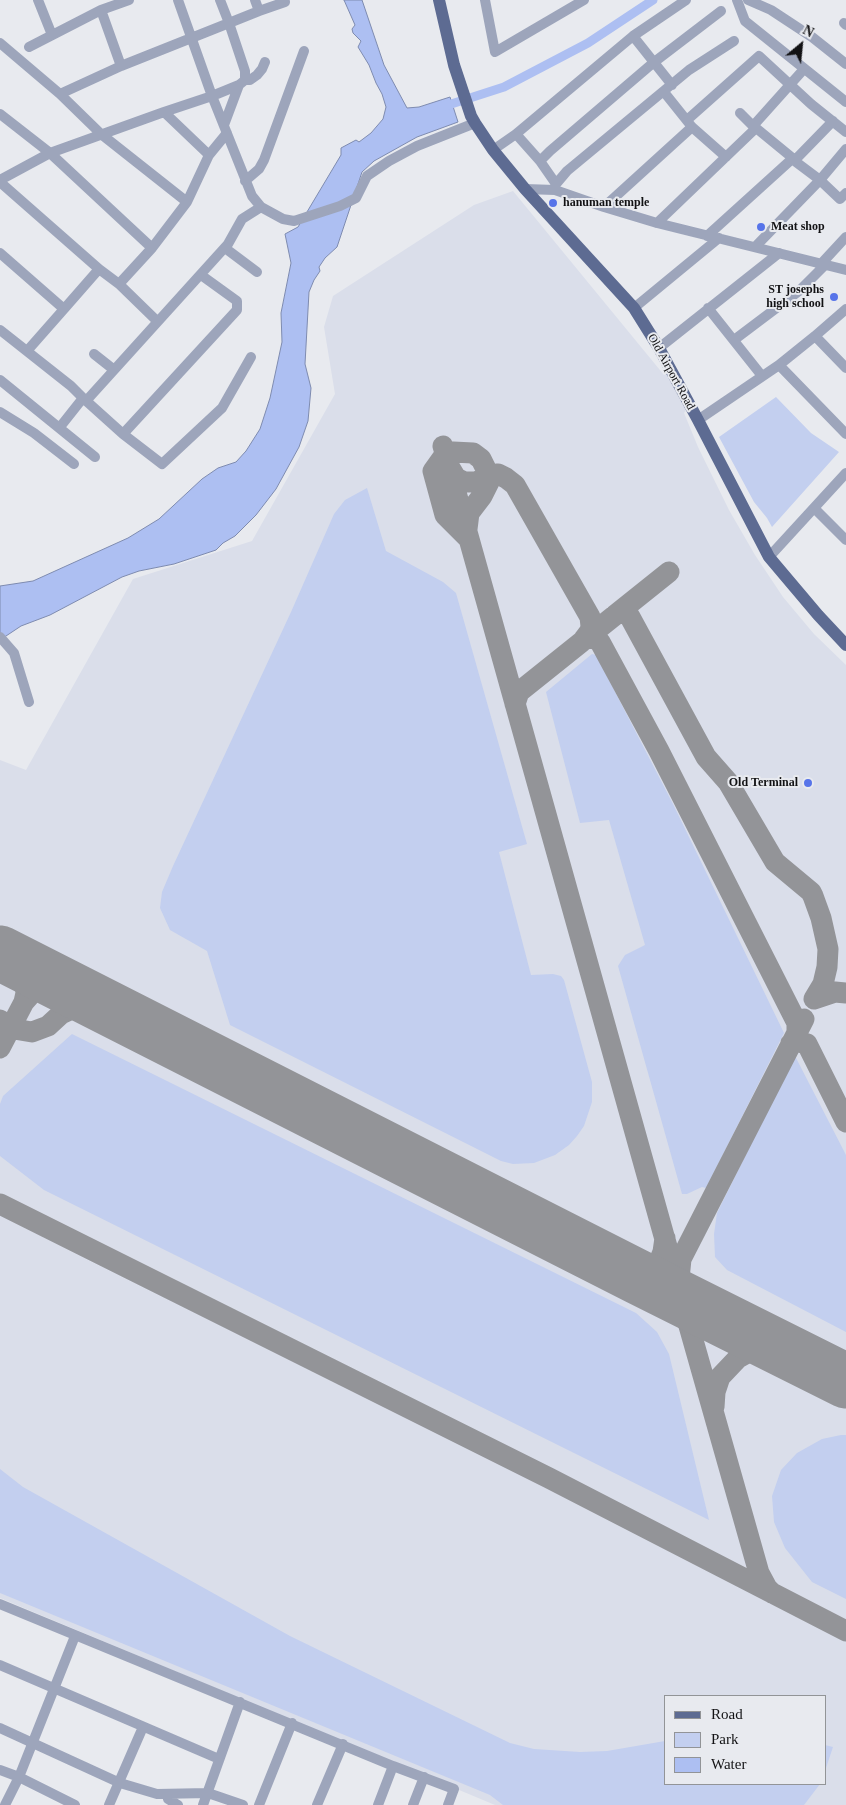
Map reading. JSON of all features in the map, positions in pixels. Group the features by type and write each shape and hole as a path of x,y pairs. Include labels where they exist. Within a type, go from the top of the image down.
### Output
{"main road":[{"name":"Old Airport Road","path":"439,0 454,65 473,120 493,150 525,189 634,308 659,348 769,557 818,615 846,644"}],"street":[{"path":"38,0 52,35"},
{"path":"29,47 101,10 129,0"},
{"path":"178,0 212,96 252,196 261,207 283,219 294,221 340,206 356,198 367,176 389,161 473,120"},
{"path":"119,284 152,248 187,202 209,155 226,129 246,72 220,0"},
{"path":"255,0 259,11"},
{"path":"485,0 495,52 584,0"},
{"path":"493,150 516,134 633,36 686,0"},
{"path":"737,0 745,21 846,102"},
{"path":"748,0 771,10 812,37 846,64"},
{"path":"60,94 121,66 285,2"},
{"path":"101,10 121,66"},
{"path":"540,161 653,63 720,10"},
{"path":"633,36 653,63 690,123 726,156"},
{"path":"555,187 567,171 689,70 734,41"},
{"path":"0,43 60,94 101,134 187,202"},
{"path":"245,181 259,169 264,160 304,51"},
{"path":"604,207 759,56 811,104 846,132"},
{"path":"157,321 119,284 98,269 0,181 50,153 212,96 250,80 262,69 265,62"},
{"path":"657,223 755,127 804,69"},
{"path":"164,112 209,155"},
{"path":"740,113 840,199 846,192"},
{"path":"0,114 50,153 152,248"},
{"path":"707,236 792,159 794,160 833,121"},
{"path":"516,134 540,161 555,187"},
{"path":"755,247 820,180 846,149"},
{"path":"525,189 555,187 604,207 657,223 846,270"},
{"path":"60,427 225,248 242,219 261,207"},
{"path":"734,340 799,291 846,237"},
{"path":"634,308 719,238"},
{"path":"225,248 257,272"},
{"path":"0,253 64,309"},
{"path":"659,348 779,253"},
{"path":"27,351 98,269"},
{"path":"123,434 237,310 237,301 201,275"},
{"path":"708,308 762,376"},
{"path":"698,420 779,365 846,309"},
{"path":"0,330 84,399 123,434 162,464 222,408 251,357"},
{"path":"814,336 846,368"},
{"path":"94,354 113,369"},
{"path":"779,365 846,434"},
{"path":"0,380 95,456"},
{"path":"0,412 34,434 74,464"},
{"path":"769,557 844,478"},
{"path":"814,508 846,540"},
{"path":"0,636 14,653 29,702"},
{"path":"0,1604 393,1766 454,1789 448,1805"},
{"path":"5,1805 19,1777 75,1636"},
{"path":"0,1665 219,1759"},
{"path":"203,1805 240,1702"},
{"path":"259,1805 292,1724"},
{"path":"109,1805 143,1727"},
{"path":"0,1728 120,1783 158,1794 208,1793 243,1805"},
{"path":"317,1805 343,1744"},
{"path":"378,1805 393,1766"},
{"path":"0,1770 19,1777 75,1805"},
{"path":"414,1805 424,1777"},
{"path":"167,1794 168,1799 178,1805"}],"shaded area":[{"path":"513,191 664,375 667,372 687,409 684,413 698,447 729,510 755,555 783,597 814,634 846,665 846,1805 495,1805 0,1598 0,760 26,770 133,579 252,541 335,394 324,327 333,296 474,205"}],"green space":[{"path":"776,397 811,433 839,452 772,527 754,502 719,437"},
{"path":"367,488 386,551 443,582 456,593 527,844 499,852 531,975 553,974 561,976 564,980 592,1082 592,1102 584,1126 577,1136 569,1145 555,1155 534,1163 513,1164 501,1161 230,1025 207,951 170,930 160,908 162,892 173,866 291,612 334,514 345,500"},
{"path":"592,654 596,655 673,804 784,1033 706,1188 702,1187 687,1194 682,1194 618,966 625,955 645,945 609,820 580,823 546,692"},
{"path":"72,1034 636,1313 657,1332 669,1354 709,1520 44,1190 0,1156 0,1104 3,1096"},
{"path":"795,1056 846,1155 846,1332 727,1270 715,1257 714,1234 717,1213"},
{"path":"846,1435 846,1599 812,1582 785,1548 774,1522 772,1496 781,1470 797,1453 822,1439"},
{"path":"0,1469 23,1487 290,1636 510,1743 534,1749 580,1752 607,1751 664,1741 664,1785 819,1785 804,1805 503,1805 490,1795 0,1593"},
{"path":"826,1745 833,1747 826,1768"}],"water":[{"path":"344,0 362,0 384,65 407,108 419,107 450,97 458,122 417,137 374,161 362,172 337,247 325,258 319,267 320,271 309,292 305,364 311,388 308,421 299,447 276,489 256,515 235,536 216,550 174,564 139,571 122,577 50,615 21,626 0,640 0,586 33,581 128,538 159,519 202,479 218,468 236,462 246,451 260,429 270,398 282,342 281,313 291,263 285,234 298,227 341,155 341,148 356,140 359,142 371,133 383,119 386,107 369,65 358,47 361,41 353,33 352,29 355,25"}],"waterway":[{"path":"442,107 504,87 588,43 653,0"}],"taxiway":[{"path":"443,446 673,1268 682,1291 694,1306"},
{"path":"467,529 469,513 482,496 489,482 488,473 481,459 473,453 453,452 443,457 433,471 445,515 469,539"},
{"path":"450,468 456,478 464,482 476,482 498,474 515,485 590,617 590,631 584,639"},
{"path":"515,704 519,692 669,572"},
{"path":"615,615 620,613 630,617 706,757 728,782 775,862 811,892 821,918 828,949 827,967 823,984 814,999 835,992 846,993"},
{"path":"584,639 594,638 600,642 659,751 797,1023 797,1032"},
{"path":"0,968 15,958 27,956 39,958 50,964 106,1007"},
{"path":"0,1048 24,1002 26,993 24,975 12,959"},
{"path":"24,1002 32,993 43,987 53,985 66,986"},
{"path":"0,1020 14,1029 32,1032 48,1026 61,1014 76,1007 89,1005 109,1009"},
{"path":"679,1279 681,1259 804,1019"},
{"path":"791,1043 796,1041 807,1044 846,1122"},
{"path":"0,1204 549,1478 846,1631"},
{"path":"624,1270 640,1271 651,1268 659,1262 665,1238"},
{"path":"673,1295 678,1299 685,1312 759,1573 772,1593"},
{"path":"714,1407 715,1392 720,1377 738,1358 765,1346 781,1349"}],"runway":[{"path":"0,953 846,1381"}],"place":[{"name":"hanuman temple","path":"553,203"},
{"name":"Meat shop","path":"761,227"},
{"name":"ST josephs high school","path":"834,297"},
{"name":"Old Terminal","path":"808,783"}]}
